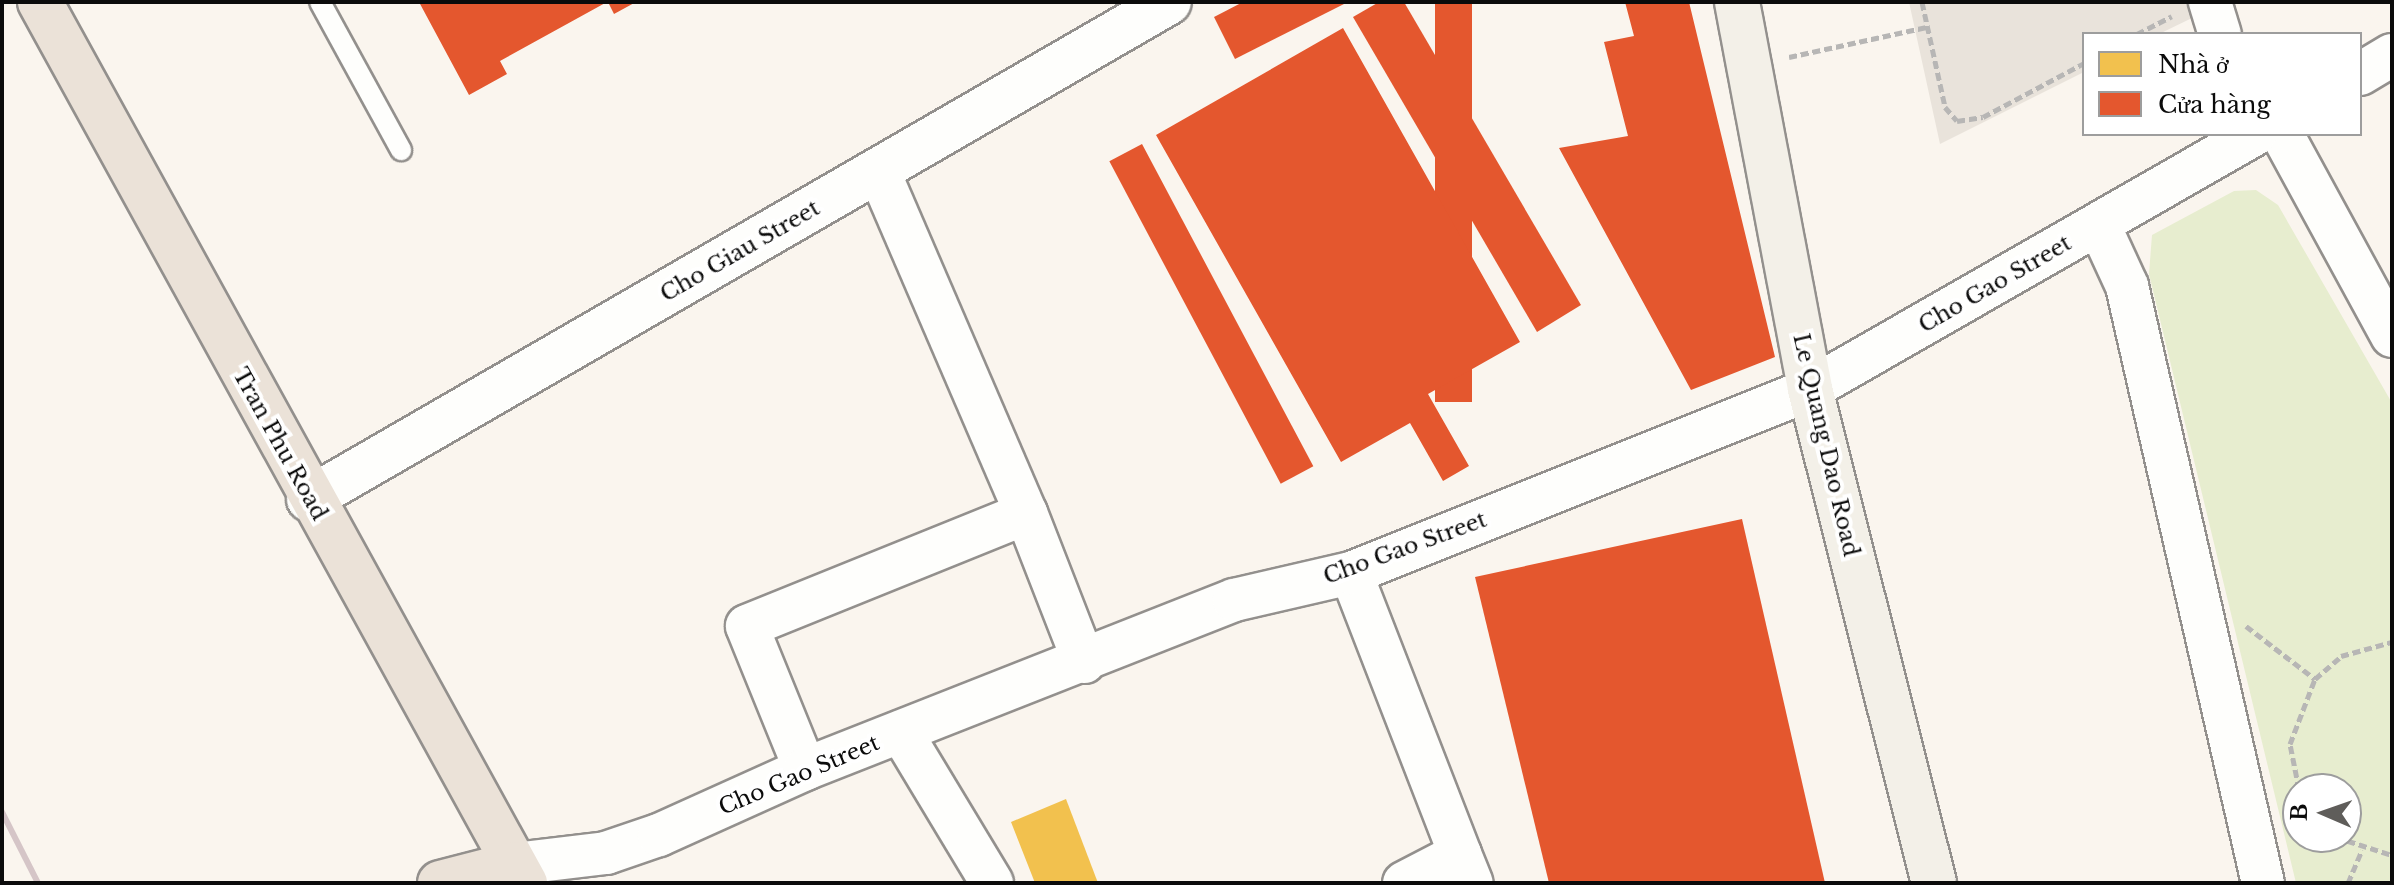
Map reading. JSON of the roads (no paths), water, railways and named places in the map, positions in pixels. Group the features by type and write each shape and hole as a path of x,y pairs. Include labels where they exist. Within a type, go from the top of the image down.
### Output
{"main road":[{"name":"Tran Phu Road","path":"40,2 309,499 520,874"},
{"name":"Le Quang Dao Road","path":"1737,2 1810,389 1934,883"},
{"path":"440,883 520,874"}],"street":[{"name":"Cho Giau Street","path":"309,499 1169,2"},
{"path":"2196,6 2218,32"},
{"path":"2362,73 2392,55"},
{"name":"Cho Gao Street","path":"520,874 611,852 805,769 1084,662 1234,600 1351,573 1810,389 2252,136"},
{"path":"2283,136 2392,336"},
{"path":"879,172 1026,513 1084,662"},
{"path":"2099,225 2127,286 2263,883"},
{"path":"805,769 747,626 1026,513"},
{"path":"1351,573 1466,868 1404,883"},
{"path":"901,732 992,883"}],"lane":[{"path":"320,2 401,150"}],"railway":[{"path":"2,812 38,883"}]}
